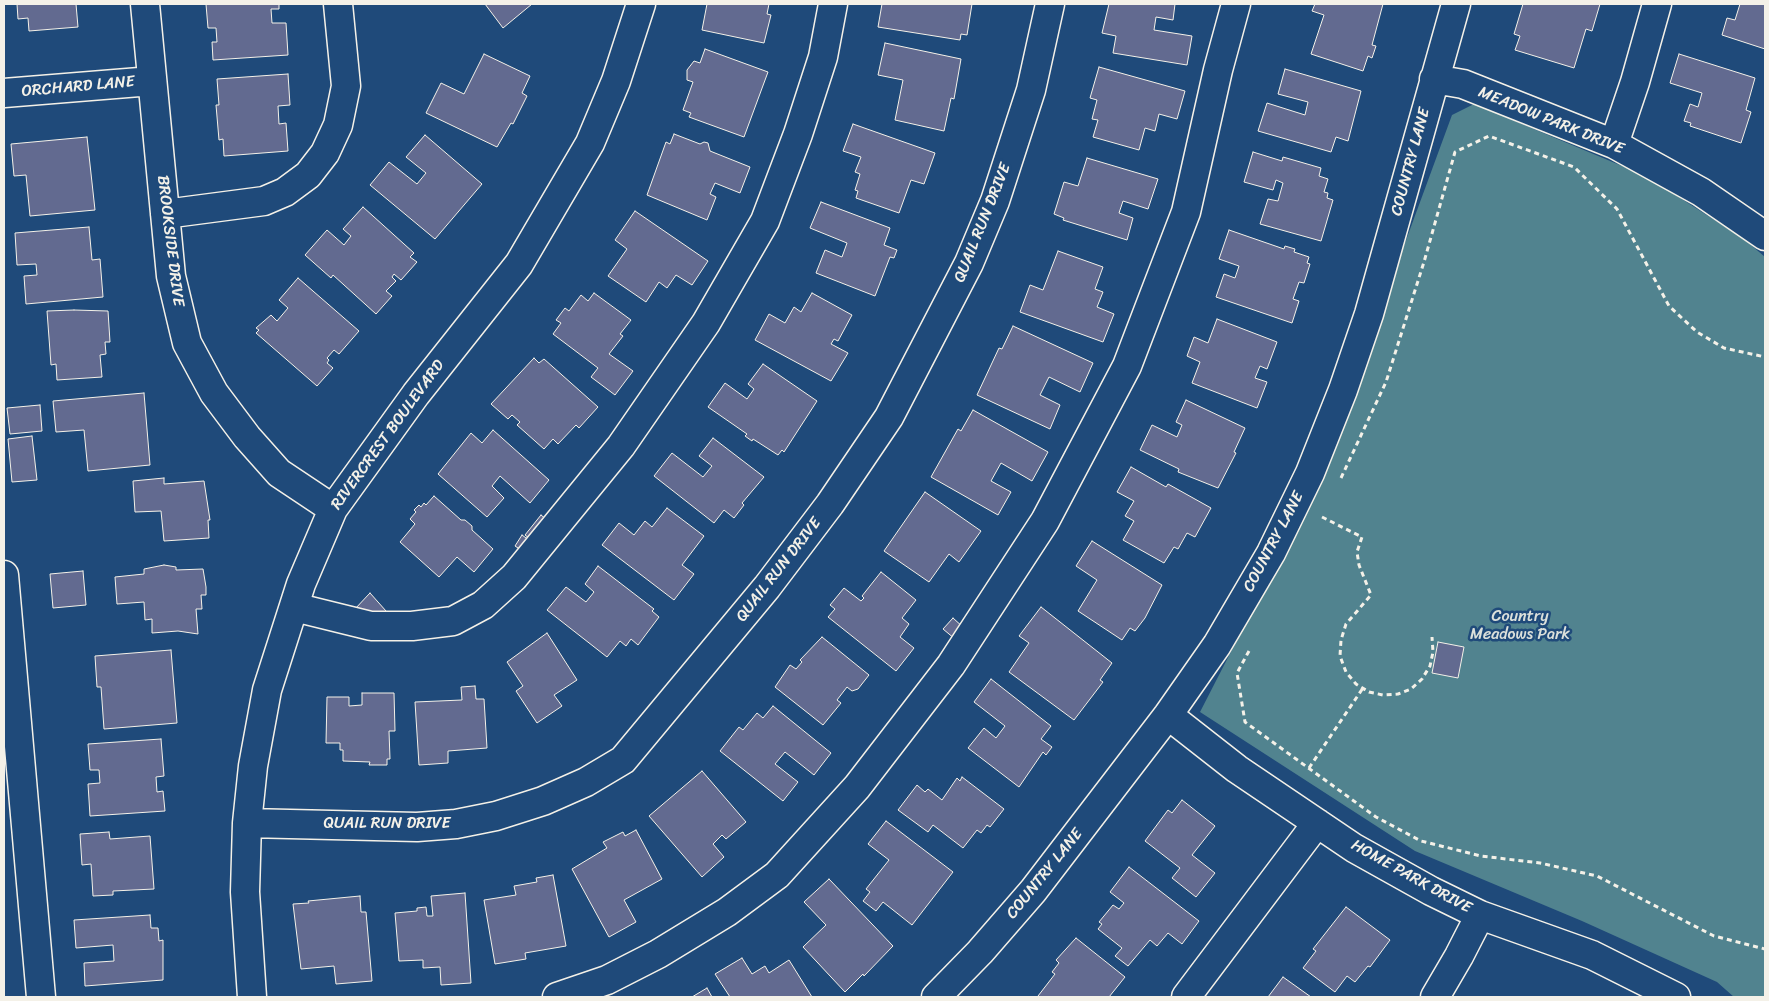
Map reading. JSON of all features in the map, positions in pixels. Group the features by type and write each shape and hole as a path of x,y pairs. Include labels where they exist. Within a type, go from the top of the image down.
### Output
{"street":[{"name":"BROOKSIDE DRIVE","path":"145,4 171,276 187,344 214,393 247,437 279,473 333,509"},
{"path":"165,214 264,201 285,192 308,175 325,153 338,125 346,86 338,4"},
{"name":"RIVERCREST BOULEVARD","path":"252,997 245,892 247,823 253,766 267,690 294,607 333,509 416,394 518,264 590,143 616,81 641,4"},
{"path":"294,607 371,626 412,626 453,621 483,604 514,577 621,446 706,323 765,222 798,134 823,57 833,4"},
{"name":"QUAIL RUN DRIVE","path":"247,823 417,828 456,824 496,816 543,801 586,782 623,760 767,587 830,504 889,417 969,263 995,201 1031,90 1050,4"},
{"path":"557,997 607,980 658,954 727,912 777,875 857,786 952,665 1044,520 1127,366 1186,212 1218,70 1236,4"},
{"name":"COUNTRY LANE","path":"936,997 980,952 1033,891 1168,715 1218,645 1271,553 1310,473 1343,390 1369,314 1456,4"},
{"path":"1614,144 1635,82 1657,4"},
{"name":"MEADOW PARK DRIVE","path":"1434,79 1463,84 1614,144 1701,192 1765,236"},
{"name":"ORCHARD LANE","path":"4,93 152,82"},
{"path":"4,575 41,997"},
{"name":"HOME PARK DRIVE","path":"1168,715 1237,769 1363,853 1431,891 1480,915 1592,955 1676,997"},
{"path":"1186,997 1318,823"},
{"path":"1435,997 1480,915"}],"path":[{"path":"1340,480 1386,382 1424,262 1454,152 1489,136 1574,167 1617,209 1669,306 1697,332 1724,348 1765,357"},
{"path":"1317,526 1325,512"},
{"path":"1322,517 1362,537 1357,552 1359,565 1371,596 1346,624 1340,640 1340,656 1346,672 1356,684 1383,696 1398,694 1411,688 1422,679 1430,666 1433,652 1432,637"},
{"path":"1251,647 1237,673 1245,722 1376,818 1421,841 1481,856 1540,863 1596,876 1714,936 1765,949"},
{"path":"1308,769 1363,688"}],"green space":[{"name":"Country Meadows Park","path":"1474,104 1646,176 1744,239 1765,257 1765,997 1734,997 1717,982 1582,921 1415,851 1200,712 1315,488 1452,115"}],"building":[{"path":"17,4 76,4 78,27 29,31 28,18 18,19"},
{"path":"206,4 279,4 279,9 271,9 272,23 286,23 288,55 213,60 212,42 217,42 216,28 208,28"},
{"path":"485,4 532,4 503,28"},
{"path":"707,4 769,4 767,14 771,15 764,43 702,30"},
{"path":"882,4 972,4 967,35 961,34 960,40 878,27"},
{"path":"1109,4 1175,4 1173,20 1156,17 1154,30 1192,36 1187,65 1113,53 1116,36 1102,33"},
{"path":"1315,4 1383,4 1372,45 1376,46 1372,58 1368,56 1363,71 1311,54 1324,15 1312,11"},
{"path":"1523,4 1600,4 1592,31 1586,29 1574,68 1515,50 1520,36 1514,34"},
{"path":"1740,4 1765,4 1765,49 1722,35 1727,18 1735,20"},
{"path":"885,43 961,59 954,99 951,98 944,131 895,120 903,80 878,75"},
{"path":"705,49 768,72 744,137 689,117 691,113 683,110 693,82 687,80 687,70 694,61 700,63"},
{"path":"484,54 530,76 522,93 527,96 513,124 511,123 497,147 426,113 441,83 464,94"},
{"path":"1679,54 1755,78 1746,110 1751,112 1741,143 1690,126 1691,123 1684,121 1690,104 1698,107 1702,93 1670,83"},
{"path":"1099,67 1185,91 1177,119 1159,114 1155,131 1145,128 1139,150 1093,137 1098,120 1092,119 1097,100 1090,98"},
{"path":"1285,69 1361,91 1348,141 1336,137 1331,152 1258,131 1267,103 1305,115 1308,102 1278,94"},
{"path":"288,74 290,105 278,106 279,124 286,123 288,151 224,156 223,139 219,140 216,105 219,105 217,79"},
{"path":"853,124 935,153 924,184 911,180 899,213 856,198 858,191 855,190 860,174 855,172 861,157 843,151"},
{"path":"674,134 700,144 708,143 710,151 750,167 740,193 715,183 710,194 716,197 707,220 647,195 666,142 670,144"},
{"path":"425,135 482,184 435,239 370,185 389,162 417,184 426,173 406,157"},
{"path":"87,137 95,210 30,216 26,175 14,176 11,144"},
{"path":"1253,152 1282,161 1283,157 1321,168 1319,176 1328,179 1324,192 1328,193 1327,198 1333,200 1321,241 1260,224 1268,199 1278,201 1283,183 1276,180 1273,190 1244,182"},
{"path":"1087,158 1158,179 1148,209 1123,201 1119,213 1133,218 1127,240 1063,220 1064,218 1054,214 1064,182 1078,186"},
{"path":"821,202 890,228 884,245 897,250 894,258 890,257 875,296 816,273 825,250 842,257 847,243 810,228"},
{"path":"363,207 414,253 410,257 417,262 401,280 394,274 392,277 396,281 386,291 392,296 376,314 333,275 331,278 305,255 327,230 344,245 351,236 343,229"},
{"path":"635,211 708,261 692,285 676,275 667,288 659,282 646,302 608,276 627,249 615,240"},
{"path":"89,227 92,260 100,259 103,297 26,304 24,276 37,275 36,264 17,265 15,233"},
{"path":"1229,230 1284,249 1285,246 1295,249 1294,252 1309,257 1307,263 1310,264 1304,283 1299,282 1293,299 1299,301 1292,323 1216,297 1224,274 1235,278 1239,266 1219,259"},
{"path":"1058,251 1103,267 1095,289 1103,292 1097,307 1114,314 1103,342 1020,312 1030,285 1043,290"},
{"path":"298,278 359,331 339,354 334,350 327,358 329,360 327,363 333,368 317,386 256,333 259,330 256,328 271,315 277,321 288,308 279,300"},
{"path":"594,293 631,320 620,334 623,336 609,354 633,371 615,395 591,377 598,368 553,334 561,323 556,320 565,308 569,311 581,295 588,301"},
{"path":"812,293 852,315 838,341 834,339 831,344 848,353 831,381 755,340 769,314 785,323 794,307 801,312"},
{"path":"47,311 108,311 110,342 105,342 106,354 100,355 102,377 57,380 56,364 51,365"},
{"path":"1217,319 1277,342 1267,369 1260,366 1255,378 1267,382 1257,408 1192,383 1200,362 1187,356 1194,337 1208,343"},
{"path":"1013,326 1093,363 1080,392 1049,377 1040,395 1060,405 1050,429 977,395 999,348 1002,349"},
{"path":"534,358 539,363 544,359 598,407 579,428 576,425 558,444 553,439 544,449 517,425 520,422 512,415 508,419 491,404"},
{"path":"763,364 817,401 784,452 782,450 778,455 753,439 752,441 745,436 747,434 708,407 725,383 747,399 754,389 748,384"},
{"path":"144,393 150,465 88,471 84,430 56,432 53,401"},
{"path":"1186,400 1245,428 1234,452 1236,453 1218,488 1178,472 1179,469 1140,450 1152,425 1177,437 1182,425 1176,422"},
{"path":"40,405 42,431 10,434 7,408"},
{"path":"973,410 1048,452 1032,481 1001,463 991,481 1011,492 998,515 931,477 958,429 961,431"},
{"path":"493,430 549,480 530,503 500,476 492,486 504,498 487,517 438,474 471,433 482,443"},
{"path":"32,436 37,480 12,482 8,439"},
{"path":"713,438 764,477 742,503 744,505 734,518 724,510 714,523 654,476 672,453 703,477 712,466 699,456"},
{"path":"1131,467 1166,487 1168,484 1211,508 1195,537 1187,533 1178,549 1174,547 1164,563 1123,540 1134,521 1125,516 1134,501 1117,492"},
{"path":"164,478 164,484 204,481 210,520 208,520 209,538 164,541 161,511 135,512 133,481"},
{"path":"925,492 981,531 959,562 949,554 929,582 884,551"},
{"path":"434,496 461,520 465,520 472,526 472,530 493,549 474,572 457,557 439,577 400,542 415,524 410,519 416,512 414,510 419,505 421,507 424,503 426,505"},
{"path":"667,508 704,536 682,565 694,574 674,600 602,545 619,523 634,535 645,521 652,527"},
{"path":"541,515 552,524 537,544 525,535"},
{"path":"522,535 534,544 527,554 515,546"},
{"path":"1092,541 1162,585 1145,618 1135,631 1130,628 1122,640 1078,611 1097,580 1076,566"},
{"path":"164,565 176,567 176,570 203,569 206,595 201,595 202,609 196,609 198,634 178,631 152,633 152,619 145,620 144,602 117,604 115,577 144,574 144,569"},
{"path":"598,566 654,609 652,611 659,617 638,645 631,639 626,646 620,641 607,657 547,610 566,587 586,602 594,592 585,584"},
{"path":"83,571 86,605 53,608 50,574"},
{"path":"881,572 916,600 902,618 909,624 900,637 914,648 896,671 828,617 835,609 830,605 844,588 861,601 864,598 862,596"},
{"path":"370,593 386,611 377,621 354,610"},
{"path":"1041,607 1112,663 1100,680 1103,682 1074,720 1009,672 1029,643 1019,636"},
{"path":"953,618 964,628 955,639 943,629"},
{"path":"547,633 577,680 554,695 562,706 537,723 516,691 523,686 507,662"},
{"path":"822,637 869,675 858,689 852,691 847,687 837,700 841,703 823,725 775,687 790,665 796,669 802,662 800,660"},
{"path":"1438,642 1464,647 1458,678 1432,673"},
{"path":"171,650 177,723 104,729 101,687 97,687 95,656"},
{"path":"991,679 1051,726 1041,739 1052,747 1046,755 1043,752 1019,787 968,748 984,728 996,738 1005,726 974,702"},
{"path":"475,686 476,699 484,699 487,748 448,751 448,763 419,765 415,702 462,700 461,687"},
{"path":"362,693 394,693 395,731 389,731 390,759 387,759 387,765 369,765 370,762 343,761 343,750 340,750 340,743 326,743 327,697 349,697 349,706 362,705"},
{"path":"773,706 831,753 814,775 785,752 775,764 798,782 783,801 720,751 739,727 743,730 757,713 763,718"},
{"path":"161,739 164,776 156,777 157,792 163,791 165,811 90,816 88,784 100,783 99,770 90,770 88,744"},
{"path":"702,771 746,822 726,839 722,835 713,844 724,857 702,877 649,816"},
{"path":"962,777 1004,809 990,827 987,825 981,833 977,830 963,848 933,825 928,832 898,810 917,785 925,792 928,789 942,800 957,778 960,781"},
{"path":"1182,800 1215,826 1192,855 1215,873 1196,897 1172,878 1180,868 1145,841 1168,810 1172,813"},
{"path":"886,821 953,872 912,925 883,902 876,911 863,901 870,892 866,889 889,860 868,844"},
{"path":"636,830 662,879 624,900 636,922 609,937 572,869 607,848 603,842 623,832 625,836"},
{"path":"109,832 110,839 150,836 154,889 113,891 113,895 93,896 91,864 82,865 80,834"},
{"path":"1129,867 1199,921 1182,944 1168,933 1157,946 1150,940 1128,966 1115,956 1122,948 1098,929 1102,924 1099,922 1113,905 1119,909 1124,903 1110,892"},
{"path":"553,875 566,946 525,953 526,959 495,964 484,900 516,895 514,886 537,882 536,878"},
{"path":"829,879 893,946 864,976 863,974 845,992 803,947 826,925 804,902"},
{"path":"465,893 471,983 441,985 440,967 423,968 423,960 399,961 395,913 417,911 417,908 426,907 427,916 433,916 431,896"},
{"path":"360,896 361,912 366,912 372,981 336,984 334,966 301,969 293,904"},
{"path":"1346,907 1390,940 1370,967 1368,966 1355,982 1347,976 1335,992 1303,968 1316,951 1313,949"},
{"path":"150,915 151,928 158,928 159,941 163,940 163,980 85,986 84,963 114,961 113,945 76,948 74,920"},
{"path":"1076,938 1125,977 1109,997 1038,996 1055,974 1052,972 1059,963 1056,960"},
{"path":"742,958 752,974 765,966 769,973 789,960 812,997 730,997 715,974"},
{"path":"1283,977 1311,997 1268,997"},
{"path":"707,988 712,997 692,997"}]}
